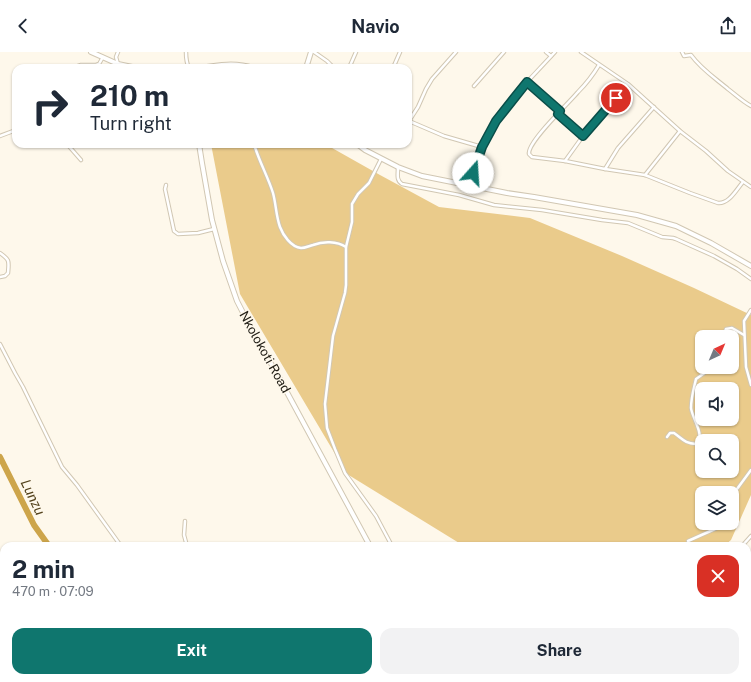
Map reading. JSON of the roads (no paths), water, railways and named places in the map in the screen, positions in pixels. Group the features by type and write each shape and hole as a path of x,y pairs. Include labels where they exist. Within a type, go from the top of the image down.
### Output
{"main road":[{"path":"91,52 118,64"},
{"path":"307,64 311,52"},
{"name":"Nkolokoti Road","path":"200,148 207,195 223,261 232,288 241,308 368,542"},
{"path":"364,148 398,167 422,176 468,186 637,215 676,226 732,254 751,266"}],"street":[{"path":"118,52 116,57 118,64"},
{"path":"186,52 187,64"},
{"path":"314,52 330,64"},
{"path":"351,64 356,52"},
{"path":"396,64 400,52"},
{"path":"412,116 432,79 456,52"},
{"path":"474,86 504,52"},
{"path":"546,52 551,56"},
{"path":"468,186 482,147 496,121 527,82 555,52"},
{"path":"581,52 628,84 680,131 751,187"},
{"path":"682,52 684,56 691,55 698,64 741,100 751,106"},
{"path":"98,64 103,57"},
{"path":"599,65 579,92 560,111 538,137 528,152 532,157 565,161 644,175 718,203 723,203 729,199 743,182"},
{"path":"527,82 560,111"},
{"path":"565,161 583,136 628,84"},
{"path":"605,169 618,148 654,107"},
{"path":"558,114 583,136"},
{"path":"412,121 444,136 482,147"},
{"path":"644,175 680,131"},
{"path":"0,136 12,132"},
{"path":"70,148 81,160"},
{"path":"256,148 273,193 280,227 288,240 300,248 327,242 346,247"},
{"path":"381,158 370,183 358,194 352,204 352,222 346,247 345,289 333,336 325,404 327,428 334,449 345,473 376,516 390,542"},
{"path":"398,167 398,179 402,184 459,195 494,205 542,210 628,223 662,237 676,239 714,256 751,279"},
{"path":"166,185 165,189 174,231 178,234 215,229"},
{"path":"0,252 9,261 8,273 5,276 0,277"},
{"path":"751,310 744,321 746,367 751,385"},
{"path":"726,330 732,328 735,330"},
{"path":"739,333 744,336"},
{"path":"0,344 62,467 77,485 118,542"},
{"path":"667,437 670,433 674,433 690,444 696,444 699,442 700,437 691,409 696,379 703,374"},
{"path":"739,486 751,470"},
{"path":"185,521 184,535 186,542"},
{"path":"688,541 713,530"}],"waterway":[{"name":"Lunzu","path":"0,457 34,525 46,542"}]}
